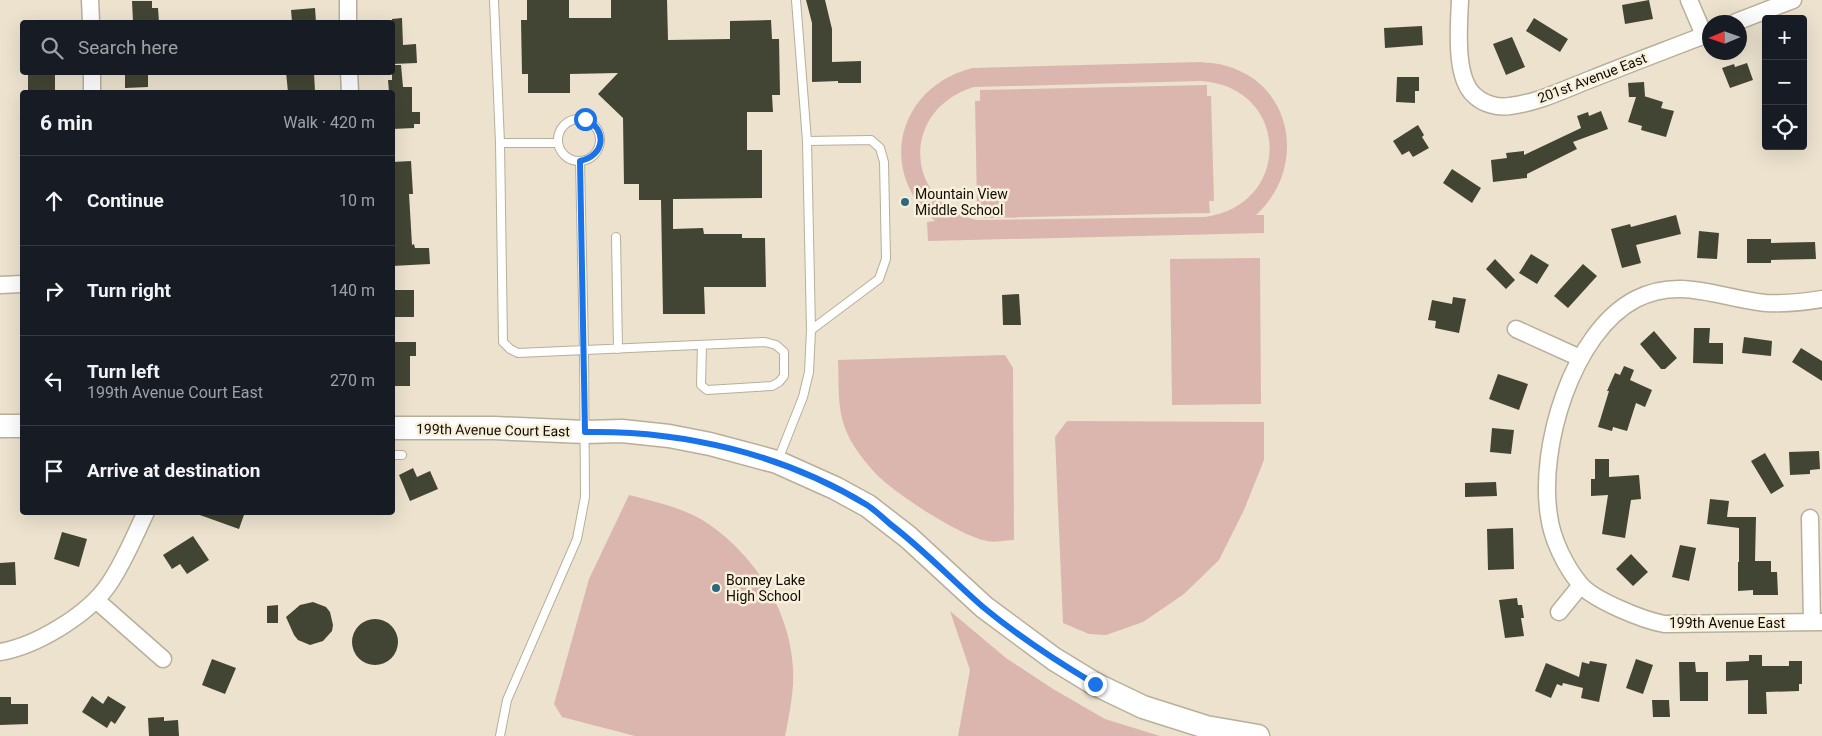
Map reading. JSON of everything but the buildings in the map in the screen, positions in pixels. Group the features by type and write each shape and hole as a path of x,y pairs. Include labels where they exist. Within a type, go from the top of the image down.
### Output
{"main road":[{"path":"0,426 20,426"},
{"name":"199th Avenue Court East","path":"395,428 622,431 670,436 710,444 777,462 835,488 868,506 908,537 984,607 1054,659 1095,684 1143,707 1206,728 1258,736"}],"street":[{"path":"90,0 91,20"},
{"path":"348,0 348,20"},
{"name":"201st Avenue East","path":"1460,0 1458,31 1463,78 1474,95 1492,105 1500,106 1529,102 1702,36"},
{"path":"1689,0 1702,25"},
{"path":"1747,18 1793,0"},
{"path":"92,75 92,90"},
{"path":"349,75 350,90"},
{"path":"0,285 20,284"},
{"path":"1559,612 1580,585 1558,544 1549,516 1548,475 1551,447 1561,404 1580,358 1611,316 1636,299 1668,290 1687,289 1718,293 1765,303 1822,299"},
{"path":"1516,329 1580,358"},
{"path":"0,652 20,647 59,628 96,600 120,566 145,515"},
{"path":"1810,518 1817,622"},
{"name":"199th Avenue East","path":"1580,585 1620,609 1653,622 1664,624 1817,622"},
{"path":"96,600 163,659"}],"lane":[{"path":"494,0 500,143 503,342 510,349 518,353 765,342 776,344 784,352 784,376 772,386 707,390 701,385 702,345"},
{"path":"777,462 803,398 809,372 811,330 807,141 798,4 796,0"},
{"path":"578,118 591,122 600,132 600,146 592,156 580,161 567,157 562,153 558,143 558,134 566,122 578,118"},
{"path":"807,141 871,140 880,148 884,162 886,259 881,274 879,278 811,330"},
{"path":"500,143 558,143"},
{"path":"500,736 507,700 577,539 584,497 585,432 580,161"},
{"path":"616,237 618,349"},
{"path":"395,456 402,455"}],"shaded area":[{"path":"1200,62 1224,65 1250,76 1267,91 1279,110 1286,131 1287,153 1282,176 1272,196 1256,215 1264,215 1264,233 928,241 927,222 935,221 917,201 905,179 901,156 904,133 912,112 927,93 947,78 972,68","holes":["1201,81 1231,88 1252,103 1265,124 1270,147 1266,171 1254,192 1233,208 1204,217 976,220 952,210 935,194 924,175 920,155 923,134 933,114 950,98 974,87"]},
{"path":"1207,85 1207,96 1211,96 1214,201 1209,201 1210,213 982,218 982,206 977,206 975,101 980,101 980,90"},
{"path":"1260,258 1261,404 1172,405 1170,259"},
{"path":"1005,355 1013,368 1014,540 990,542 975,538 929,514 886,483 868,465 851,441 842,420 838,360"},
{"path":"1067,421 1264,422 1264,460 1244,510 1219,560 1184,594 1143,622 1106,635 1089,634 1063,623 1055,437"},
{"path":"629,495 681,510 710,525 742,553 768,588 778,607 785,627 793,668 792,695 785,736 635,736 562,717 554,704 589,579"},
{"path":"950,611 1006,658 1053,689 1105,719 1160,736 958,736 970,670"}],"place":[{"name":"Mountain View Middle School","path":"905,202"},
{"name":"Bonney Lake High School","path":"716,588"}],"route":[{"path":"585,119 596,126 600,132 601,139 597,152 587,160 580,161 585,432 622,431 670,436 710,444 777,462 835,488 868,506 908,537 984,607 1054,659 1095,684"}]}
